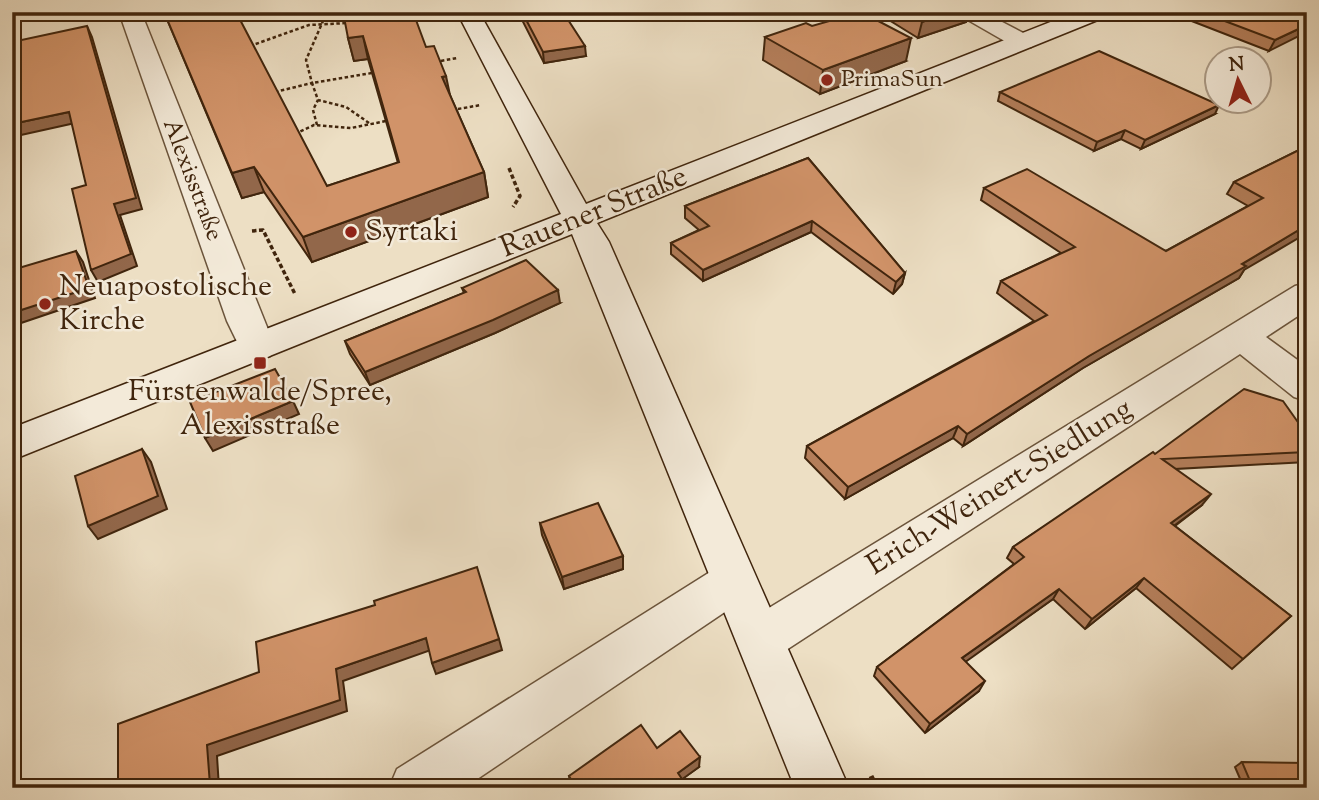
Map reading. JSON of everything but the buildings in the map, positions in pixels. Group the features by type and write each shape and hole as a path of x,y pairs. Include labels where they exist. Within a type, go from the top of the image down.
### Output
{"street":[{"name":"Alexisstraße","path":"130,12 257,347"},
{"path":"965,12 1023,42"},
{"name":"Rauener Straße","path":"12,445 1097,12"},
{"path":"456,14 489,53 593,242 656,386 734,581 822,788"},
{"name":"Erich-Weinert-Siedlung","path":"760,640 1307,294"},
{"path":"1241,336 1307,387"},
{"path":"416,788 734,581"}],"path":[{"path":"290,12 355,26"},
{"path":"406,20 456,14"},
{"path":"245,47 293,32 309,23 323,21"},
{"path":"317,125 313,110 318,100 312,83 305,74 304,57 323,21"},
{"path":"435,62 489,53"},
{"path":"462,58 487,117"},
{"path":"272,93 312,83 380,72"},
{"path":"318,100 346,107 362,115 370,123"},
{"path":"444,111 482,105"},
{"path":"283,137 317,125 352,128 394,119"},
{"path":"507,165 520,196 507,216"}],"place":[{"name":"PrimaSun","path":"827,80"},
{"name":"Syrtaki","path":"351,232"},
{"name":"Neuapostolische Kirche","path":"45,304"},
{"name":"Fürstenwalde/Spree, Alexisstraße","path":"260,363"}]}
